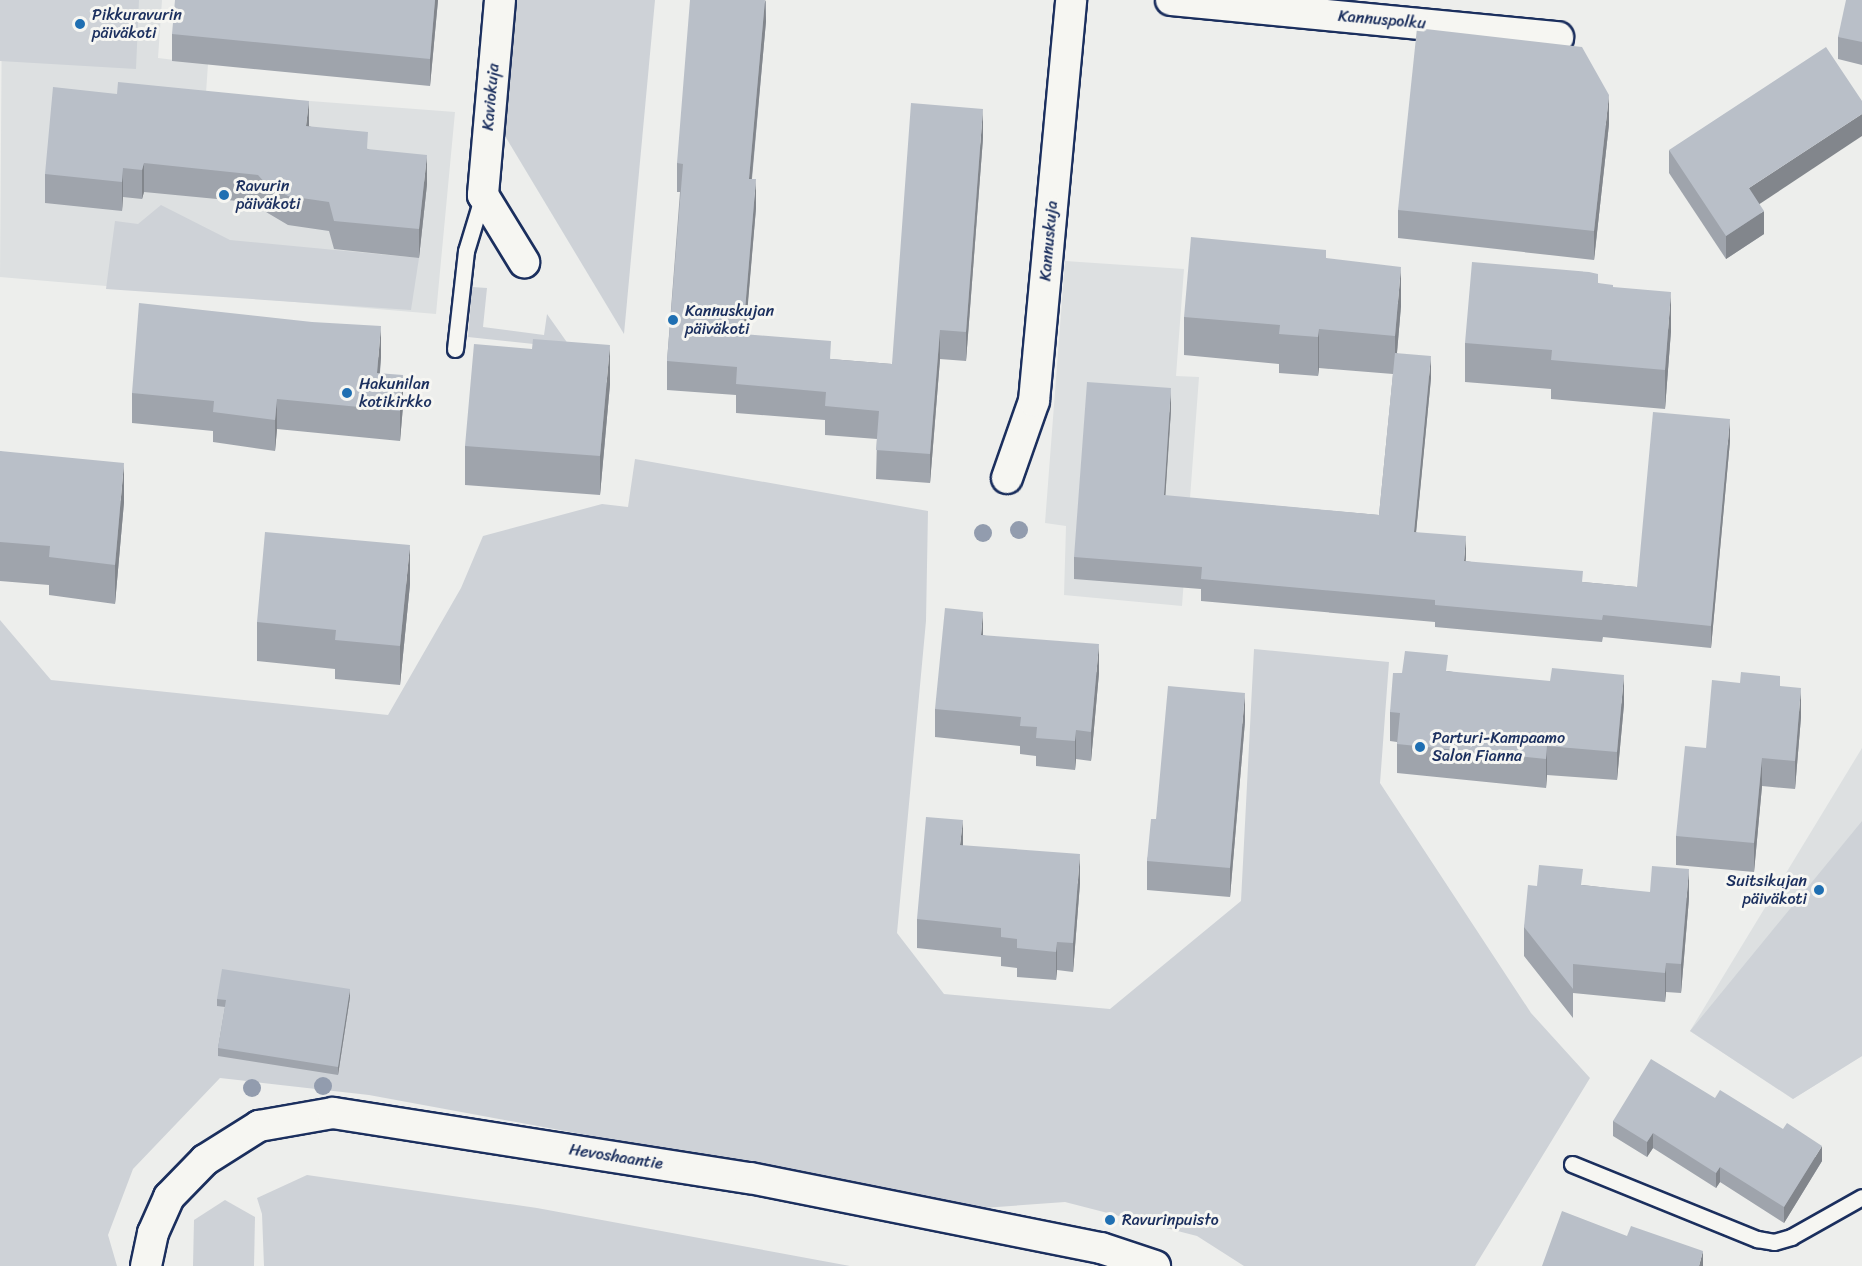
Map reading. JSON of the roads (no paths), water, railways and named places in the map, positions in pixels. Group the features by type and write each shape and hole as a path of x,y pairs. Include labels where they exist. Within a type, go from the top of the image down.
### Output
{"street":[{"name":"Kaviokuja","path":"483,195 500,0"},
{"name":"Kannuskuja","path":"1007,478 1034,401 1071,0"},
{"name":"Kannuspolku","path":"1171,0 1558,37"},
{"path":"483,195 524,262"},
{"name":"Hevoshaantie","path":"146,1266 153,1233 169,1197 205,1160 259,1126 333,1113 750,1178 1101,1248 1155,1266"}],"lane":[{"name":"Kaviokuja","path":"455,349 466,250 483,195"},
{"path":"1572,1164 1757,1239 1774,1242 1791,1237 1862,1197"}],"place":[{"name":"Pikkuravurin päiväkoti","path":"80,24"},
{"name":"Ravurin päiväkoti","path":"224,195"},
{"name":"Kannuskujan päiväkoti","path":"673,320"},
{"name":"Hakunilan kotikirkko","path":"347,393"},
{"name":"Parturi-Kampaamo Salon Fianna","path":"1420,747"},
{"name":"Suitsikujan päiväkoti","path":"1819,890"},
{"name":"Ravurinpuisto","path":"1110,1220"}]}
